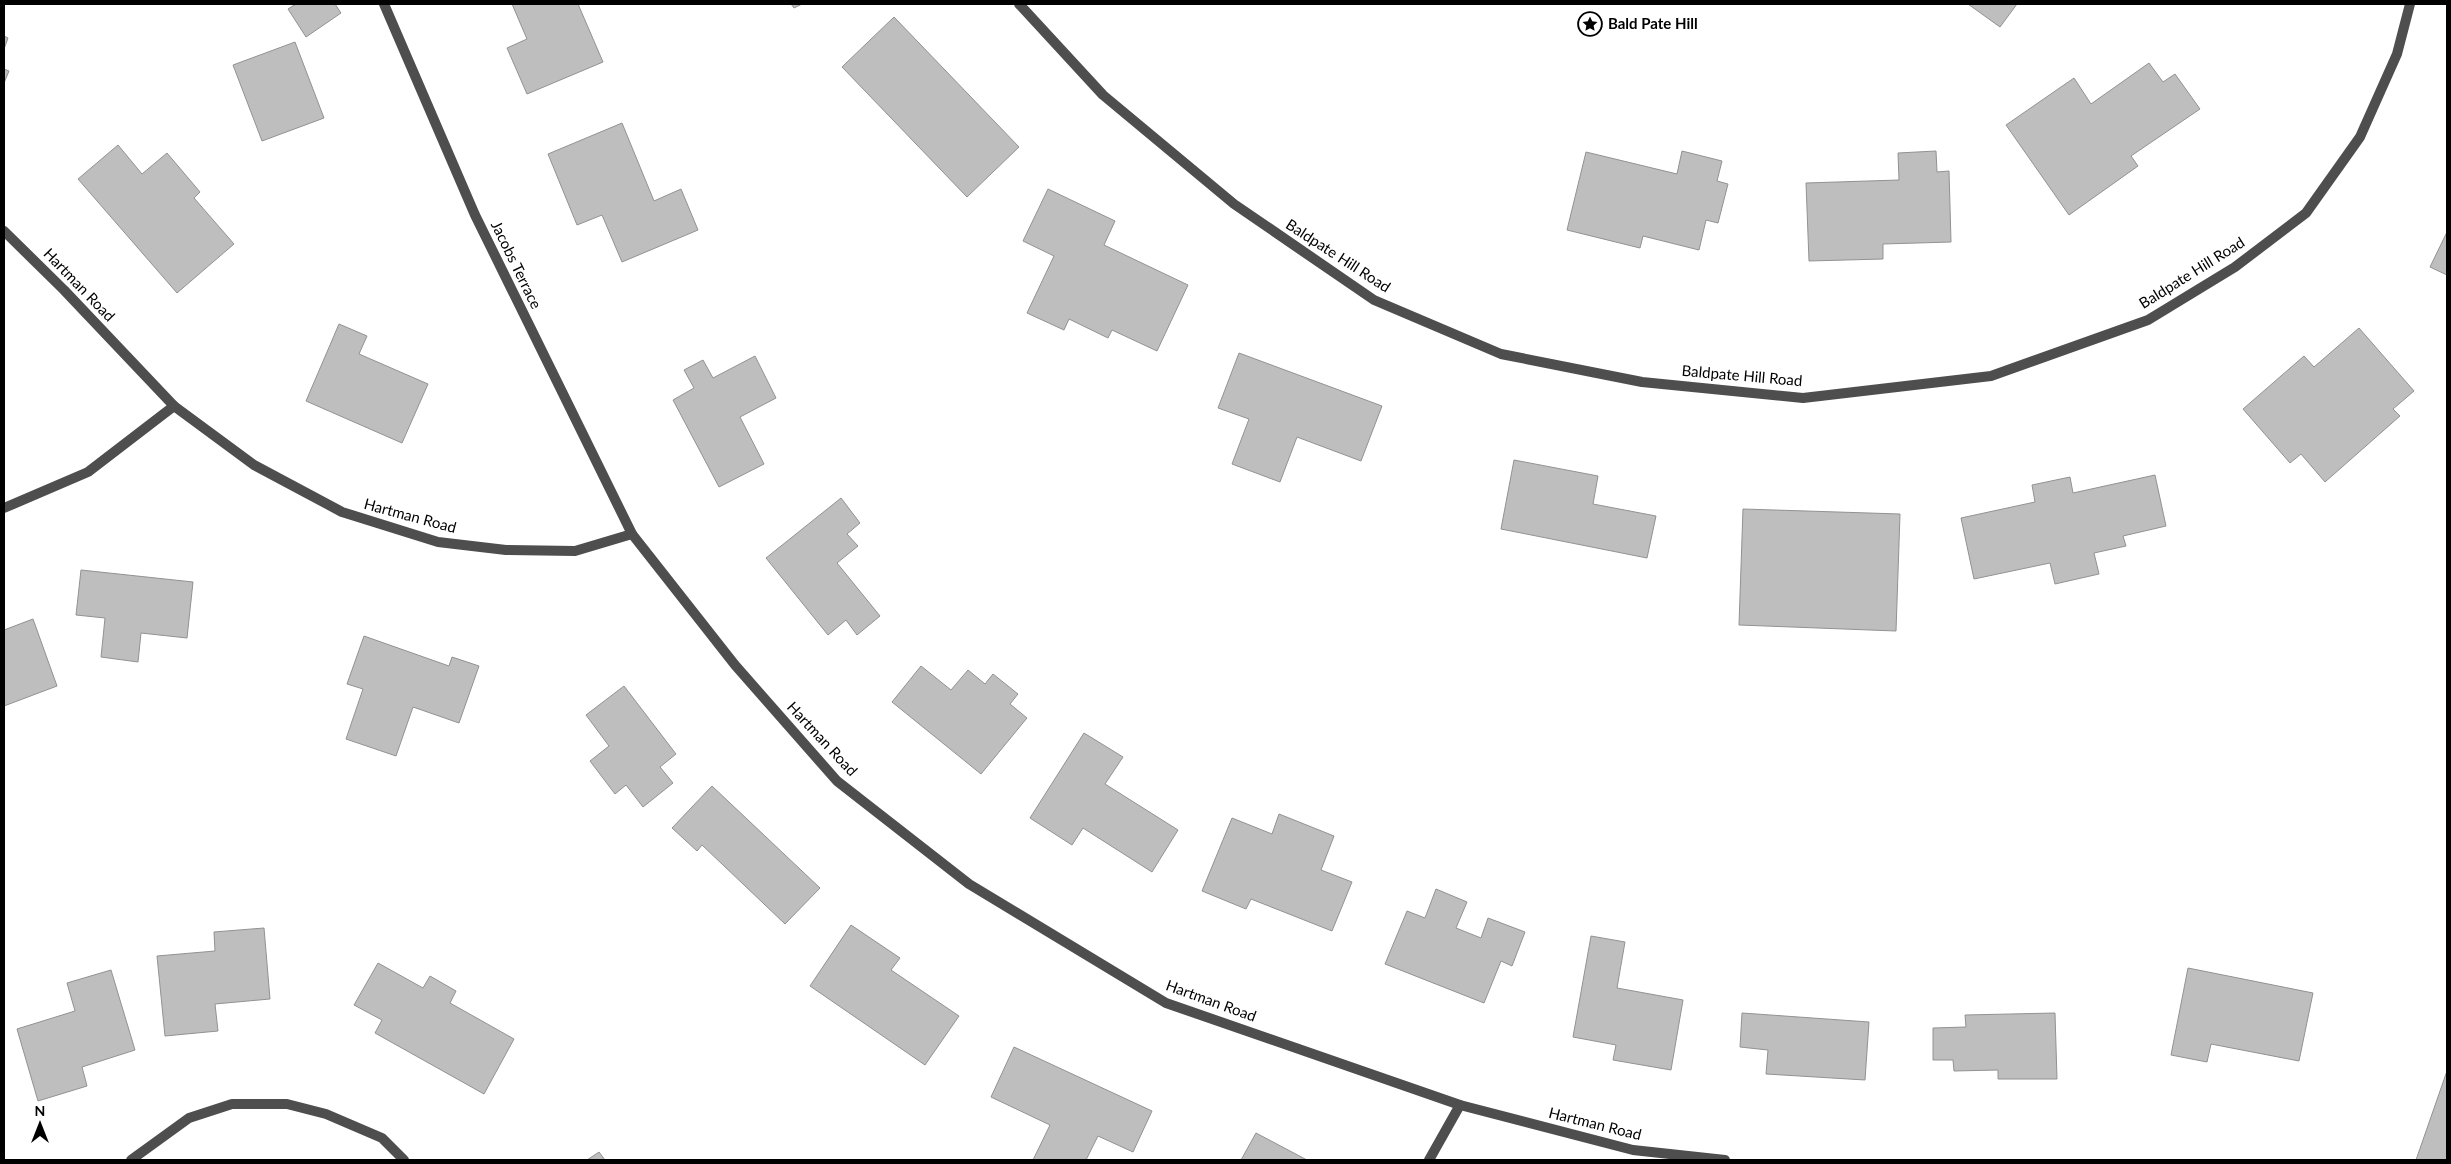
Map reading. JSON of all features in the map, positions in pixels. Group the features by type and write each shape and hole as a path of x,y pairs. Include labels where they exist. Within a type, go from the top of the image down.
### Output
{"street":[{"name":"Jacobs Terrace","path":"384,4 475,216 632,534"},
{"name":"Baldpate Hill Road","path":"1019,4 1103,95 1234,204 1374,300 1501,354 1642,382 1803,398 1991,376 2148,320 2235,267 2306,213 2360,137 2397,54 2410,4"},
{"name":"Hartman Road","path":"4,230 174,406 254,465 342,512 438,542 506,550 574,551 632,534 735,665 837,780 969,884 1166,1003 1460,1105 1633,1150 1725,1160"},
{"path":"4,508 88,472 174,406"},
{"path":"131,1160 189,1118 232,1104 287,1104 326,1114 382,1138 404,1160"},
{"path":"1429,1160 1460,1105"}],"building":[{"path":"296,4 335,4 341,13 306,37 288,9"},
{"path":"512,4 578,4 603,62 527,94 507,48 527,39"},
{"path":"791,4 802,4 794,8"},
{"path":"1968,4 2017,4 2000,27"},
{"path":"894,17 1019,147 967,197 842,67"},
{"path":"4,36 8,38 4,49"},
{"path":"295,42 324,118 262,141 233,65"},
{"path":"2149,63 2163,82 2175,74 2200,109 2131,156 2138,166 2069,215 2006,125 2074,78 2091,104"},
{"path":"4,69 9,71 4,83"},
{"path":"622,123 654,201 681,189 698,230 622,262 602,215 577,225 548,154"},
{"path":"118,145 142,174 167,153 200,192 194,198 234,244 177,293 78,179"},
{"path":"1682,151 1722,161 1717,181 1728,184 1718,223 1706,220 1699,250 1643,236 1640,248 1567,230 1586,152 1677,174"},
{"path":"1936,151 1937,172 1949,171 1951,242 1883,244 1883,259 1809,261 1806,183 1899,180 1898,153"},
{"path":"1048,189 1115,221 1104,245 1188,285 1157,351 1112,330 1108,338 1069,319 1064,330 1027,313 1054,256 1023,241"},
{"path":"2447,232 2447,275 2430,267"},
{"path":"339,324 367,336 359,354 428,384 402,443 306,401"},
{"path":"2359,328 2414,391 2393,409 2400,416 2325,482 2301,454 2290,463 2243,409 2304,356 2314,367"},
{"path":"1239,353 1382,406 1361,461 1297,437 1280,482 1232,464 1249,419 1218,408"},
{"path":"755,356 776,398 740,417 764,464 719,487 673,400 694,388 684,370 703,360 713,378"},
{"path":"1514,460 1598,476 1593,504 1656,516 1647,558 1501,529"},
{"path":"2155,475 2166,526 2123,536 2126,546 2094,553 2099,574 2055,584 2050,563 1974,579 1961,518 2035,502 2032,485 2070,477 2073,493"},
{"path":"841,498 860,523 847,534 858,546 837,563 880,616 857,635 846,620 828,635 766,558"},
{"path":"1743,509 1900,514 1896,631 1739,625"},
{"path":"81,570 193,582 187,638 141,633 138,662 101,657 105,618 76,615"},
{"path":"33,619 57,686 4,706 4,630"},
{"path":"364,636 449,666 452,657 479,666 459,723 413,707 396,756 346,739 363,689 347,684"},
{"path":"921,666 951,690 968,670 985,684 993,674 1018,694 1010,704 1027,718 981,774 892,702"},
{"path":"624,686 676,754 660,767 673,783 643,807 626,785 615,794 590,761 609,746 586,715"},
{"path":"1084,733 1123,757 1105,784 1178,830 1152,872 1083,828 1072,845 1030,818"},
{"path":"712,786 820,888 785,924 702,845 697,851 672,828"},
{"path":"1279,814 1334,836 1321,870 1352,882 1332,931 1251,899 1246,909 1202,891 1232,818 1272,834"},
{"path":"1436,889 1467,902 1456,928 1481,938 1488,918 1525,932 1512,966 1501,961 1484,1003 1385,964 1407,911 1425,918"},
{"path":"851,925 900,958 891,970 959,1016 925,1065 810,986"},
{"path":"264,928 270,999 215,1004 218,1031 165,1036 157,956 215,951 214,932"},
{"path":"1591,936 1625,942 1617,988 1683,1000 1671,1070 1613,1060 1616,1045 1573,1037"},
{"path":"378,963 423,988 430,976 456,991 450,1003 514,1039 484,1094 375,1033 382,1020 354,1005"},
{"path":"2188,968 2313,993 2299,1061 2211,1044 2207,1062 2171,1055"},
{"path":"111,970 135,1050 82,1067 87,1086 38,1101 17,1029 75,1011 67,983"},
{"path":"1742,1013 1869,1022 1865,1080 1766,1074 1768,1050 1740,1047"},
{"path":"2055,1013 2057,1079 1998,1079 1998,1070 1954,1071 1953,1060 1933,1060 1933,1028 1966,1027 1965,1015"},
{"path":"1014,1047 1152,1111 1133,1152 1098,1136 1086,1160 1033,1160 1050,1125 991,1097"},
{"path":"2447,1071 2447,1160 2416,1160"},
{"path":"1256,1133 1307,1160 1241,1160"},
{"path":"599,1152 605,1160 587,1160"}],"place":[{"name":"Bald Pate Hill","path":"1590,24"}]}
